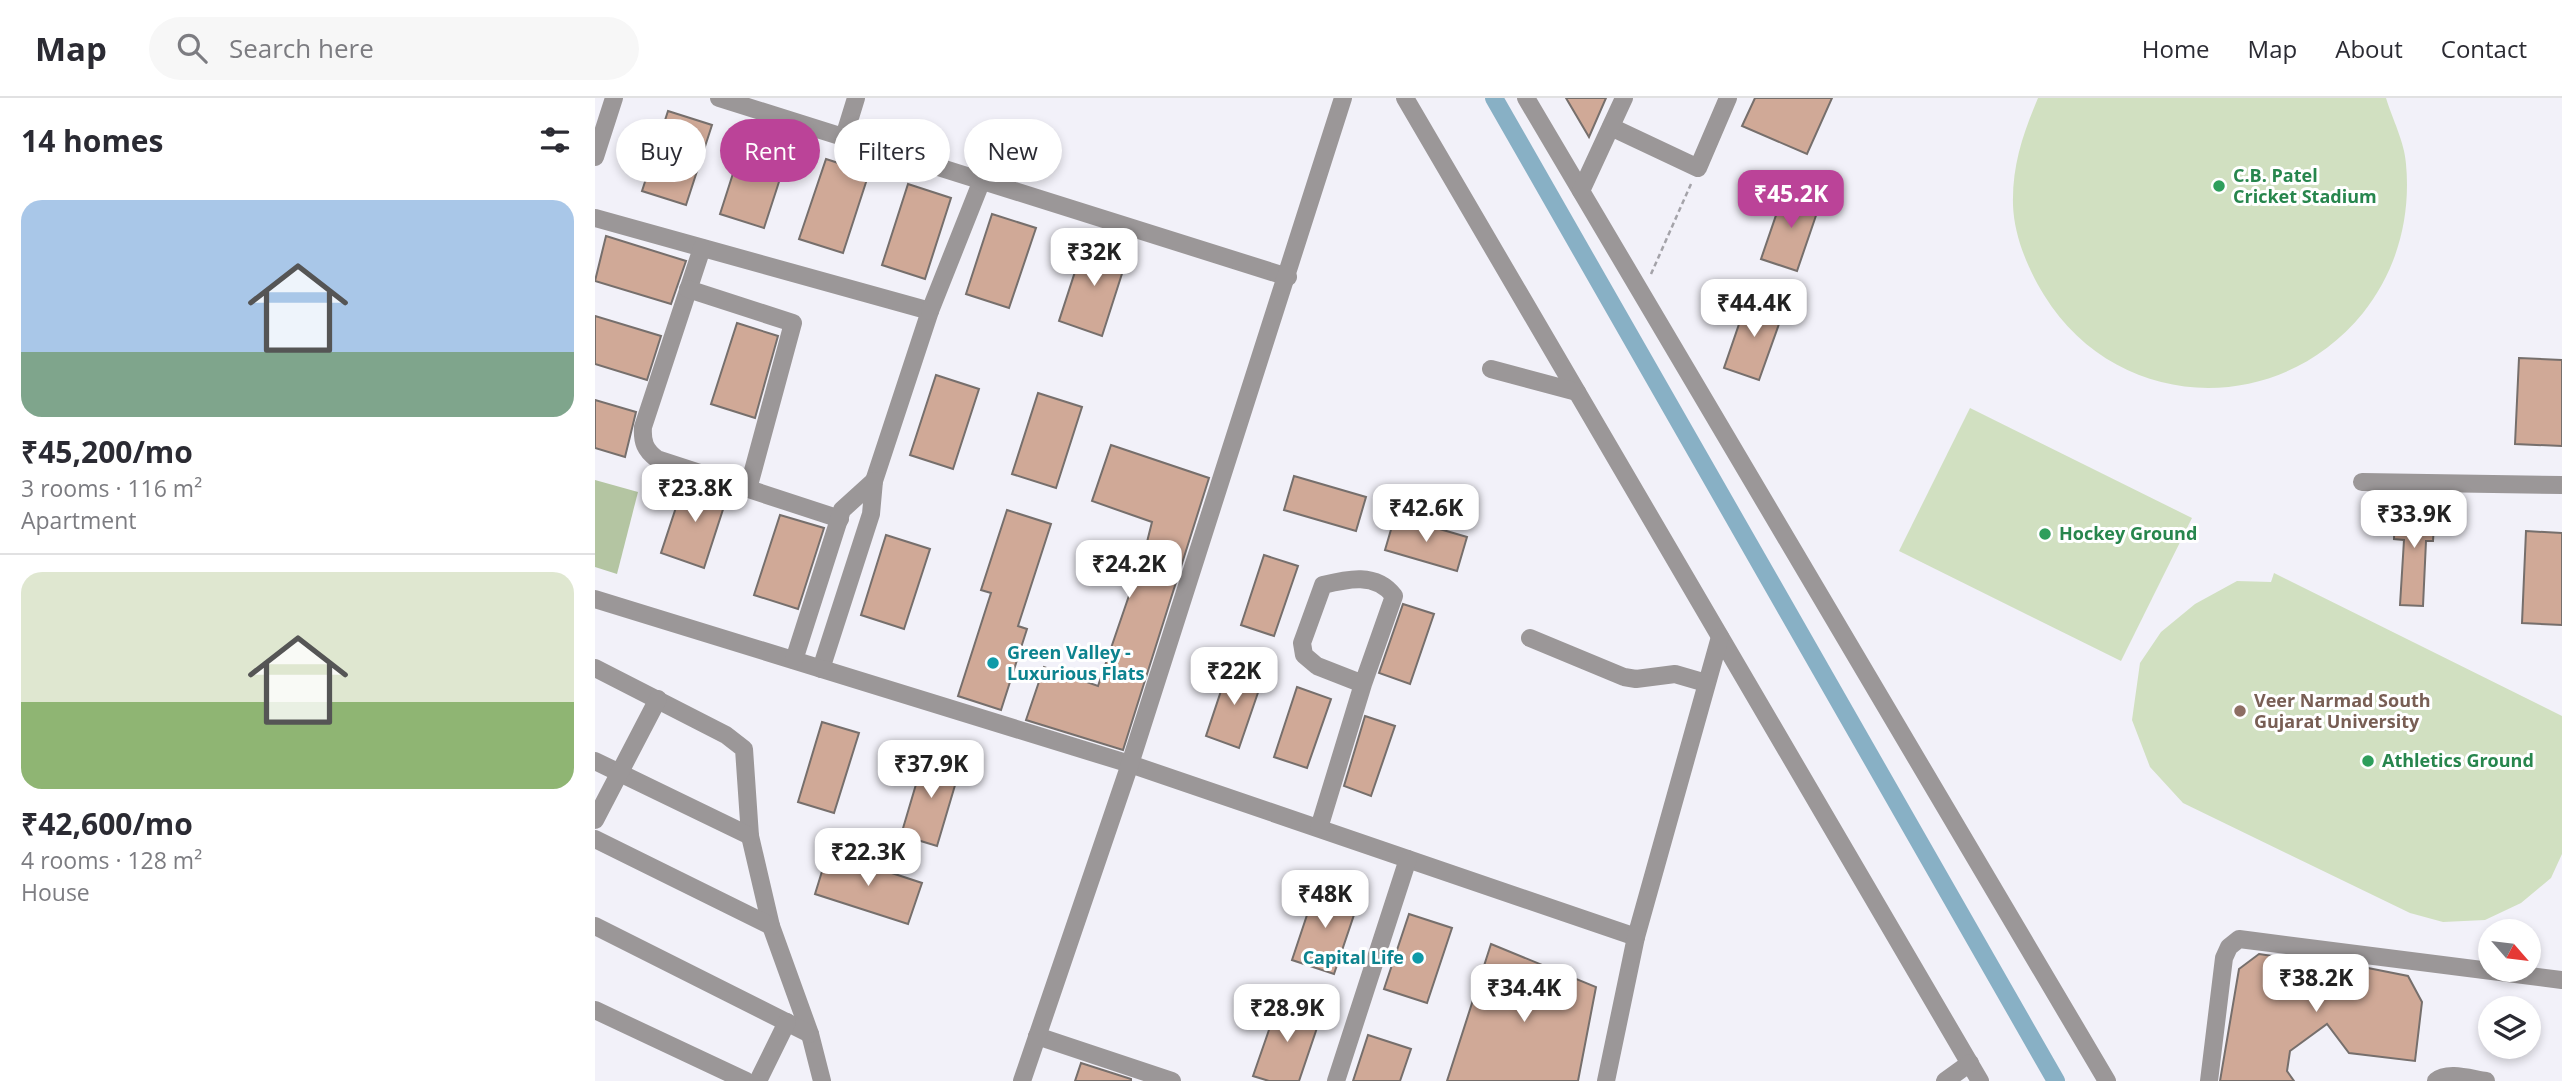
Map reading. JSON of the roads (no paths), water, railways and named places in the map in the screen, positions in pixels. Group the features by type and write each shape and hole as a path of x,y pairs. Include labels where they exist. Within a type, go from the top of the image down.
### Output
{"street":[{"path":"595,157 614,98"},
{"path":"719,98 834,134"},
{"path":"850,119 856,98"},
{"path":"1022,1081 1130,764 1288,277 1343,98"},
{"path":"1405,98 1980,1081"},
{"path":"1526,98 2108,1081"},
{"path":"1581,191 1624,98"},
{"path":"1611,127 1698,169 1728,98"},
{"path":"821,669 871,514 874,481 930,312 981,182"},
{"path":"988,182 1288,277"},
{"path":"595,218 930,312"},
{"path":"702,248 643,427 642,440 648,453 657,459 840,519"},
{"path":"688,289 793,323 748,489"},
{"path":"1491,369 1577,392"},
{"path":"794,660 842,510 874,481"},
{"path":"2362,482 2562,485"},
{"path":"1319,828 1363,684 1394,596 1387,587 1356,576 1323,585 1302,643 1304,654 1317,666 1363,684"},
{"path":"595,599 1130,764 1636,937"},
{"path":"1606,1081 1636,937 1720,637"},
{"path":"1530,638 1624,677 1636,680 1675,674 1706,683"},
{"path":"595,668 736,741 744,750 750,836 771,926 810,1034 822,1081"},
{"path":"595,820 658,699"},
{"path":"595,761 750,836"},
{"path":"595,839 771,926"},
{"path":"1336,1081 1408,859"},
{"path":"595,926 810,1034"},
{"path":"2209,1081 2224,958 2229,947 2239,939 2562,980"},
{"path":"595,1010 746,1081"},
{"path":"758,1081 787,1022"},
{"path":"1037,1036 1172,1081"},
{"path":"1945,1081 1970,1063"},
{"path":"2437,1081 2443,1076 2486,1081"}],"waterway":[{"path":"1494,98 2056,1081"}],"place":[{"name":"C.B. Patel Cricket Stadium","path":"2219,186"},
{"name":"Hockey Ground","path":"2045,534"},
{"name":"Green Valley - Luxurious Flats","path":"993,663"},
{"name":"Veer Narmad South Gujarat University","path":"2240,711"},
{"name":"Athletics Ground","path":"2368,761"},
{"name":"Capital Life","path":"1418,958"}]}
